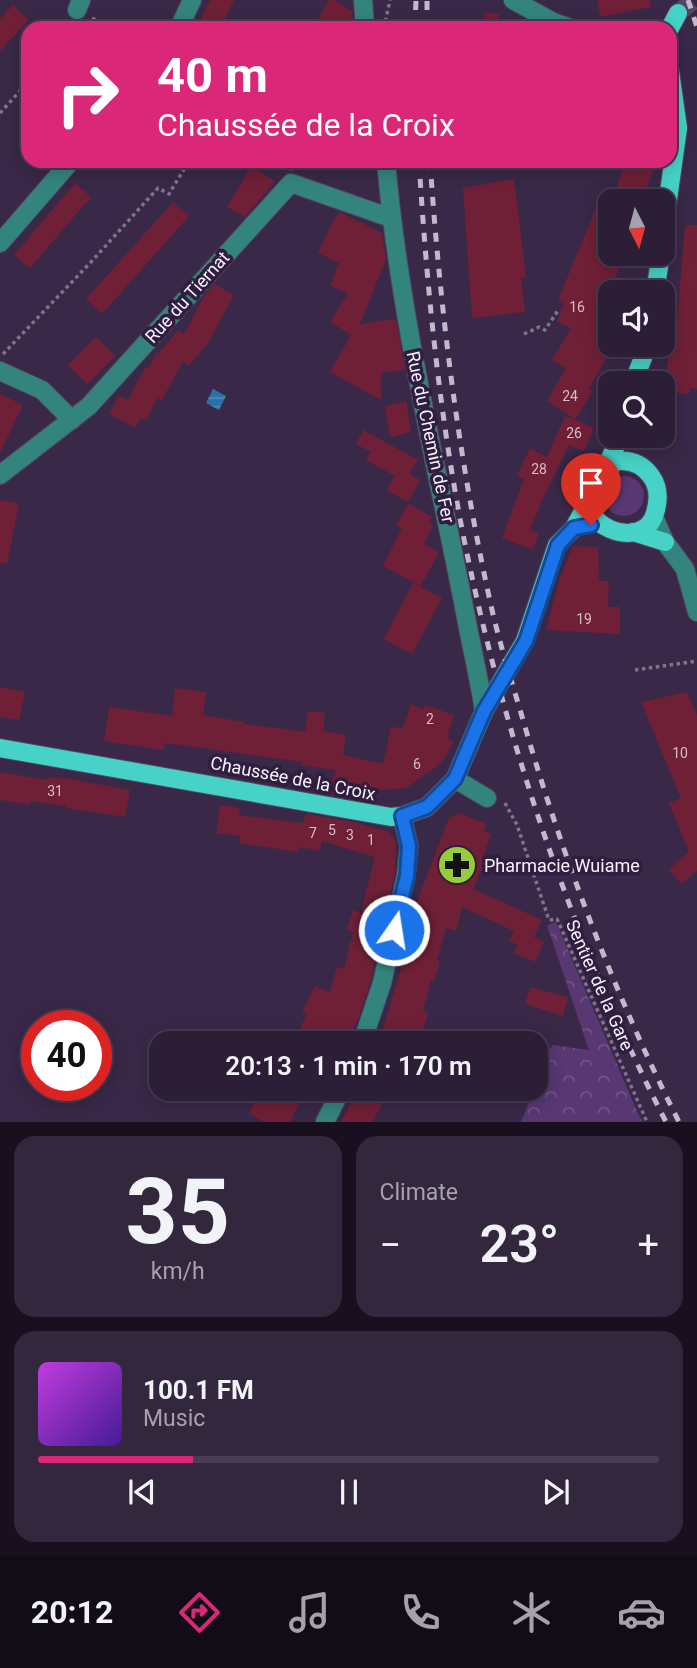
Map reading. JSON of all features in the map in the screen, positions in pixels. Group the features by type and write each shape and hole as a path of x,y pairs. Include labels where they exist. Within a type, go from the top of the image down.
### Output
{"main road":[{"path":"669,189 672,168"},
{"path":"615,448 606,466 591,484 588,502 592,516 600,525 618,532 633,532 665,542"},
{"path":"628,448 636,463 649,473 656,484 658,497 654,517 647,527 633,532"},
{"path":"606,466 618,461 636,463"},
{"name":"Chaussée de la Croix","path":"0,748 370,815 402,816 427,807 455,779 484,711 526,641 558,545 574,528 588,502"},
{"path":"574,528 600,525"}],"street":[{"path":"182,21 192,0"},
{"path":"363,0 364,21"},
{"path":"513,0 551,21"},
{"path":"0,243 65,168"},
{"name":"Rue du Chemin de Fer","path":"387,168 402,296 484,711"},
{"name":"Rue du Tiernat","path":"0,475 89,406 291,183 391,218"},
{"path":"0,371 41,390 72,420"},
{"path":"654,517 665,542 685,569 693,589 697,612"},
{"path":"455,779 487,797"},
{"path":"366,1031 382,983 407,876 409,846 402,816"},
{"path":"325,1122 336,1101"}],"path":[{"path":"386,21 390,0"},
{"path":"0,113 21,90"},
{"path":"0,357 158,188 169,194 185,168"},
{"path":"524,334 539,327 545,330 559,309"},
{"path":"635,670 697,661"},
{"name":"Sentier de la Gare","path":"487,797 504,802 517,825 549,920 557,919 647,1122"}],"green space":[{"path":"624,476 632,477 638,482 643,488 643,504 638,510 632,515 624,516 616,515 610,510 605,504 604,496 605,488 610,482 616,477"},
{"path":"556,922 643,1122 521,1122 529,1101 548,1101 548,1055 552,1045 589,1050 547,925"}],"water":[{"path":"213,389 226,396 219,410 206,403"}],"building":[{"path":"210,0 234,0 224,21 200,21"},
{"path":"329,0 334,0 352,11 351,21 317,21"},
{"path":"597,0 650,0 651,7 600,17"},
{"path":"13,5 29,20 21,21 21,29 0,51 0,19"},
{"path":"485,12 499,14 498,21 483,21"},
{"path":"250,168 275,181 245,217 227,207"},
{"path":"624,168 654,168 646,189 616,189"},
{"path":"514,179 526,278 521,277 525,312 472,318 463,188"},
{"path":"75,183 91,197 30,268 14,255"},
{"path":"173,202 189,216 102,314 86,299"},
{"path":"596,208 598,266 620,266 614,280 598,280 598,357 607,357 589,389 593,391 575,419 547,401 566,368 552,360 571,328 557,322 564,302 558,300"},
{"path":"340,212 382,233 386,259 360,324 396,319 405,370 381,373 381,400 330,372 351,335 330,322 348,293 330,286 339,263 318,253"},
{"path":"685,225 697,225 697,389 690,388 689,394 675,393 675,371 667,371 668,357 675,357"},
{"path":"215,284 234,295 208,343 189,366 183,361 162,400 158,398 146,420 141,418 135,428 109,414 119,395 128,400 145,367 148,369 157,352 159,353 178,330 184,334 204,296"},
{"path":"96,337 115,356 87,384 68,365"},
{"path":"0,394 23,405 0,453"},
{"path":"406,401 411,432 390,437 385,406"},
{"path":"565,416 594,428 584,451 569,445 530,530 539,533 533,550 502,538 524,479 517,476 530,448 547,457"},
{"path":"363,430 418,460 409,474 420,480 408,502 386,490 395,476 366,460 371,452 356,444"},
{"path":"0,500 19,504 7,564 0,563"},
{"path":"408,503 432,517 429,523 433,526 424,544 439,552 421,586 383,566 402,528 396,526"},
{"path":"573,546 598,547 599,581 609,581 608,607 620,607 620,634 546,630 559,581"},
{"path":"413,583 442,598 412,654 384,639"},
{"path":"0,687 25,692 19,720 0,717"},
{"path":"175,688 206,692 203,715 244,724 305,732 308,711 325,713 323,731 346,735 343,755 383,764 391,727 403,728 411,704 423,709 425,705 454,715 448,739 454,742 440,765 438,763 406,788 351,792 349,798 326,794 336,770 301,765 302,762 165,743 164,750 104,741 109,707 172,716"},
{"path":"687,692 697,715 697,871 681,884 669,869 689,852 669,803 681,798 641,702"},
{"path":"0,772 47,780 48,777 71,779 130,790 125,817 31,801 30,805 0,800"},
{"path":"220,805 240,808 239,815 262,818 303,823 306,814 354,822 389,832 396,841 395,874 370,959 375,961 371,980 352,1031 299,1031 307,1014 302,1012 315,986 330,992 337,967 344,969 353,932 347,930 353,910 361,913 375,857 322,841 320,851 299,847 298,852 239,843 240,836 216,833"},
{"path":"459,813 487,824 484,831 491,834 483,857 486,859 473,889 542,920 534,937 544,942 535,962 514,953 518,945 509,941 514,931 462,907 456,931 446,928 437,960 440,961 434,981 431,980 423,1011 428,1013 423,1031 383,1031 409,942 415,914 412,914 449,818"},
{"path":"530,987 568,997 563,1016 525,1004"},
{"path":"255,1101 300,1101 290,1122 264,1122 249,1113"},
{"path":"352,1101 384,1101 372,1122 341,1122"}],"tunnel":[{"path":"678,13 694,0"}],"railway":[{"path":"415,21 416,0"},
{"path":"427,0 427,21"},
{"path":"688,0 697,27"},
{"path":"420,168 426,259 442,405 466,549 483,623 523,770 573,914 602,985 666,1122"},
{"path":"431,168 452,382 479,547 497,629 553,818 590,921 632,1023 679,1122"}],"place":[{"name":"Pharmacie Wuiame","path":"457,865"}],"route":[{"path":"394,930 407,876 409,846 402,816 427,807 455,779 484,711 526,641 558,545 574,528 591,525"}]}
